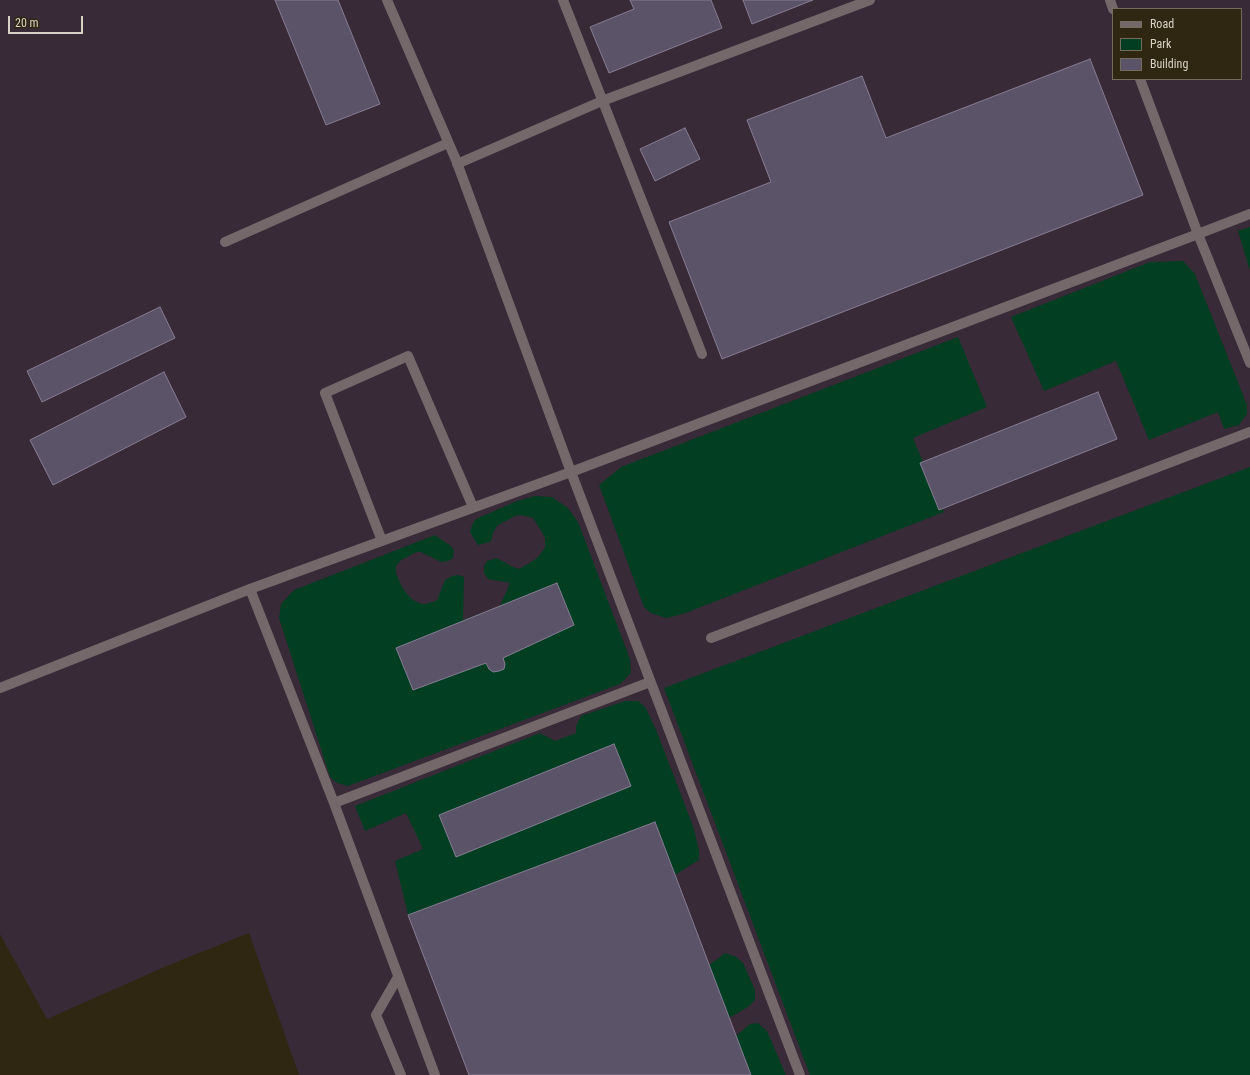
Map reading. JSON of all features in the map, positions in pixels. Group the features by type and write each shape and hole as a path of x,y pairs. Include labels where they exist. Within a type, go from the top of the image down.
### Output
{"lane":[{"path":"387,0 457,164 650,682 800,1075"},
{"path":"563,0 702,354"},
{"path":"457,164 602,101 870,0"},
{"path":"1140,80 1198,234 1250,363"},
{"path":"225,242 448,143"},
{"path":"0,688 250,589 571,472 1250,214"},
{"path":"382,541 325,393 408,356 473,507"},
{"path":"711,638 1250,432"},
{"path":"250,589 334,803 435,1075"},
{"path":"334,803 650,682"},
{"path":"398,977 376,1015 401,1075"}],"shaded area":[{"path":"0,0 1250,0 1250,1075 299,1075 249,933 169,965 47,1019 0,934"}],"green space":[{"path":"1250,227 1250,271 1238,231"},
{"path":"1183,261 1195,274 1247,405 1247,414 1239,425 1224,429 1218,412 1149,440 1116,361 1044,391 1011,317 1150,262"},
{"path":"958,337 987,407 913,438 944,512 683,614 666,618 651,613 644,607 599,485 621,467"},
{"path":"1250,467 1250,1075 810,1075 664,688"},
{"path":"535,496 552,497 568,508 578,522 630,659 631,673 620,684 348,786 337,783 330,777 279,618 281,604 294,590 435,535 451,546 454,550 453,558 448,561 441,562 421,552 417,552 401,560 396,566 396,573 407,594 419,603 425,604 433,602 437,600 445,580 452,576 459,575 464,577 463,620 500,606 510,583 488,579 484,573 484,566 487,561 497,558 519,569 537,558 545,548 545,539 533,518 521,515 515,516 497,526 490,542 478,545 470,532 472,525 476,519 517,501"},
{"path":"625,701 638,701 646,708 657,732 694,829 699,851 699,860 675,875 655,822 408,915 395,861 423,849 406,813 365,831 355,806 540,733 555,741 576,733 576,726 581,716"},
{"path":"725,953 736,957 743,963 755,990 755,1000 748,1007 729,1018 709,965"},
{"path":"758,1023 767,1031 786,1075 751,1075 736,1036 750,1024"}],"building":[{"path":"275,0 338,0 380,104 326,125"},
{"path":"630,0 711,0 722,28 609,73 590,27 634,9"},
{"path":"743,0 813,0 752,24"},
{"path":"1090,59 1143,195 722,359 669,222 771,182 747,120 862,76 886,138"},
{"path":"685,128 700,159 655,181 640,149"},
{"path":"160,307 175,338 42,402 27,371"},
{"path":"164,372 186,417 53,485 30,440"},
{"path":"1098,392 1117,439 939,510 920,463"},
{"path":"557,583 574,625 503,658 505,664 504,669 493,672 489,669 486,663 413,690 396,648"},
{"path":"614,744 631,786 456,857 439,815"},
{"path":"655,822 751,1075 469,1075 408,915"}]}
